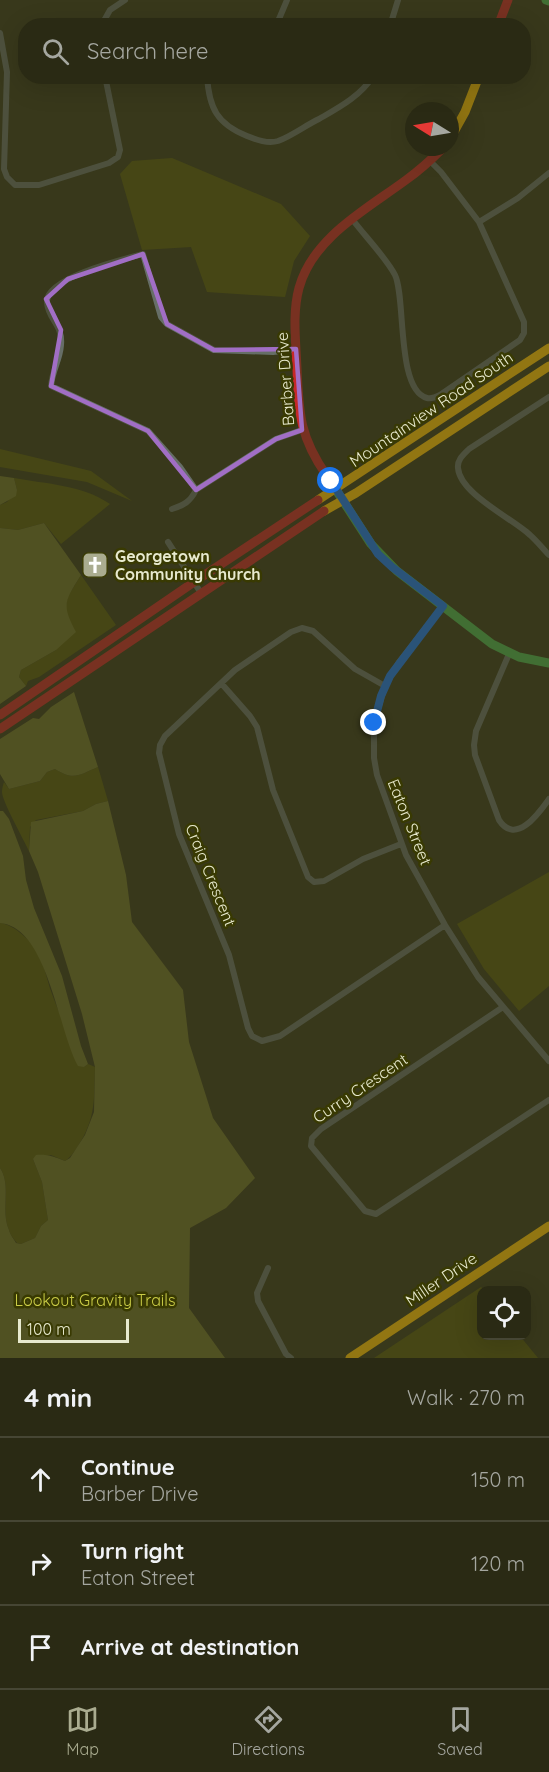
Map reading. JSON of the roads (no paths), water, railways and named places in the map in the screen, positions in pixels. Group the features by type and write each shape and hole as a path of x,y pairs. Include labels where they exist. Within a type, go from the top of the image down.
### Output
{"main road":[{"path":"501,18 508,0"},
{"path":"459,123 476,84"},
{"name":"Barber Drive","path":"436,156 352,219 321,248 302,279 296,307 296,349 302,430 315,458 378,554 485,640 509,654 549,663"},
{"name":"Mountainview Road South","path":"0,715 194,582 549,348"},
{"name":"Mountainview Road South","path":"0,729 201,593 549,366"},
{"name":"Miller Drive","path":"350,1358 549,1226"}],"street":[{"path":"106,18 110,10 125,0"},
{"path":"279,18 286,0"},
{"path":"392,18 398,0"},
{"path":"0,33 7,72 4,169 7,177 15,185 39,185 109,163 118,157 120,150 107,84"},
{"path":"208,84 209,96 220,121 235,131 260,141 278,141 342,106 368,84"},
{"path":"352,219 396,276 408,371 416,388 423,396 429,399 440,395 520,340 524,333 524,322 478,222 441,172 430,162"},
{"path":"478,222 518,198 549,173"},
{"path":"196,490 180,467 148,431 51,386 51,375 61,347 61,330 48,308 46,300 49,294 68,279 143,254 161,317 167,324 214,350 273,352 296,349"},
{"path":"549,397 469,449 461,456 457,466 459,475 469,489 529,534 549,555"},
{"path":"172,508 184,506 196,490 276,439 302,430"},
{"path":"168,542 201,593"},
{"name":"Eaton Street","path":"443,606 399,662 385,686 374,723 374,759 380,786 410,864 446,925 478,977 549,1061"},
{"name":"Craig Crescent","path":"385,686 355,669 313,632 302,628 291,632 242,665 165,736 160,745 159,753 178,834 229,955 248,1028 252,1036 262,1041 279,1036 446,925"},
{"path":"509,654 476,730 475,755 499,820 506,827 515,830 529,824 549,799"},
{"path":"221,683 257,727 273,790 308,878 314,882 324,881 363,859 401,844"},
{"name":"Curry Crescent","path":"504,1007 321,1129 312,1138 311,1146 364,1211 376,1214 549,1100"},
{"path":"268,1268 257,1293 258,1302 286,1354 291,1358"}],"place":[{"name":"Georgetown Community Church","path":"95,565"}],"park label":[{"name":"Lookout Gravity Trails","path":"95,1300"}]}
